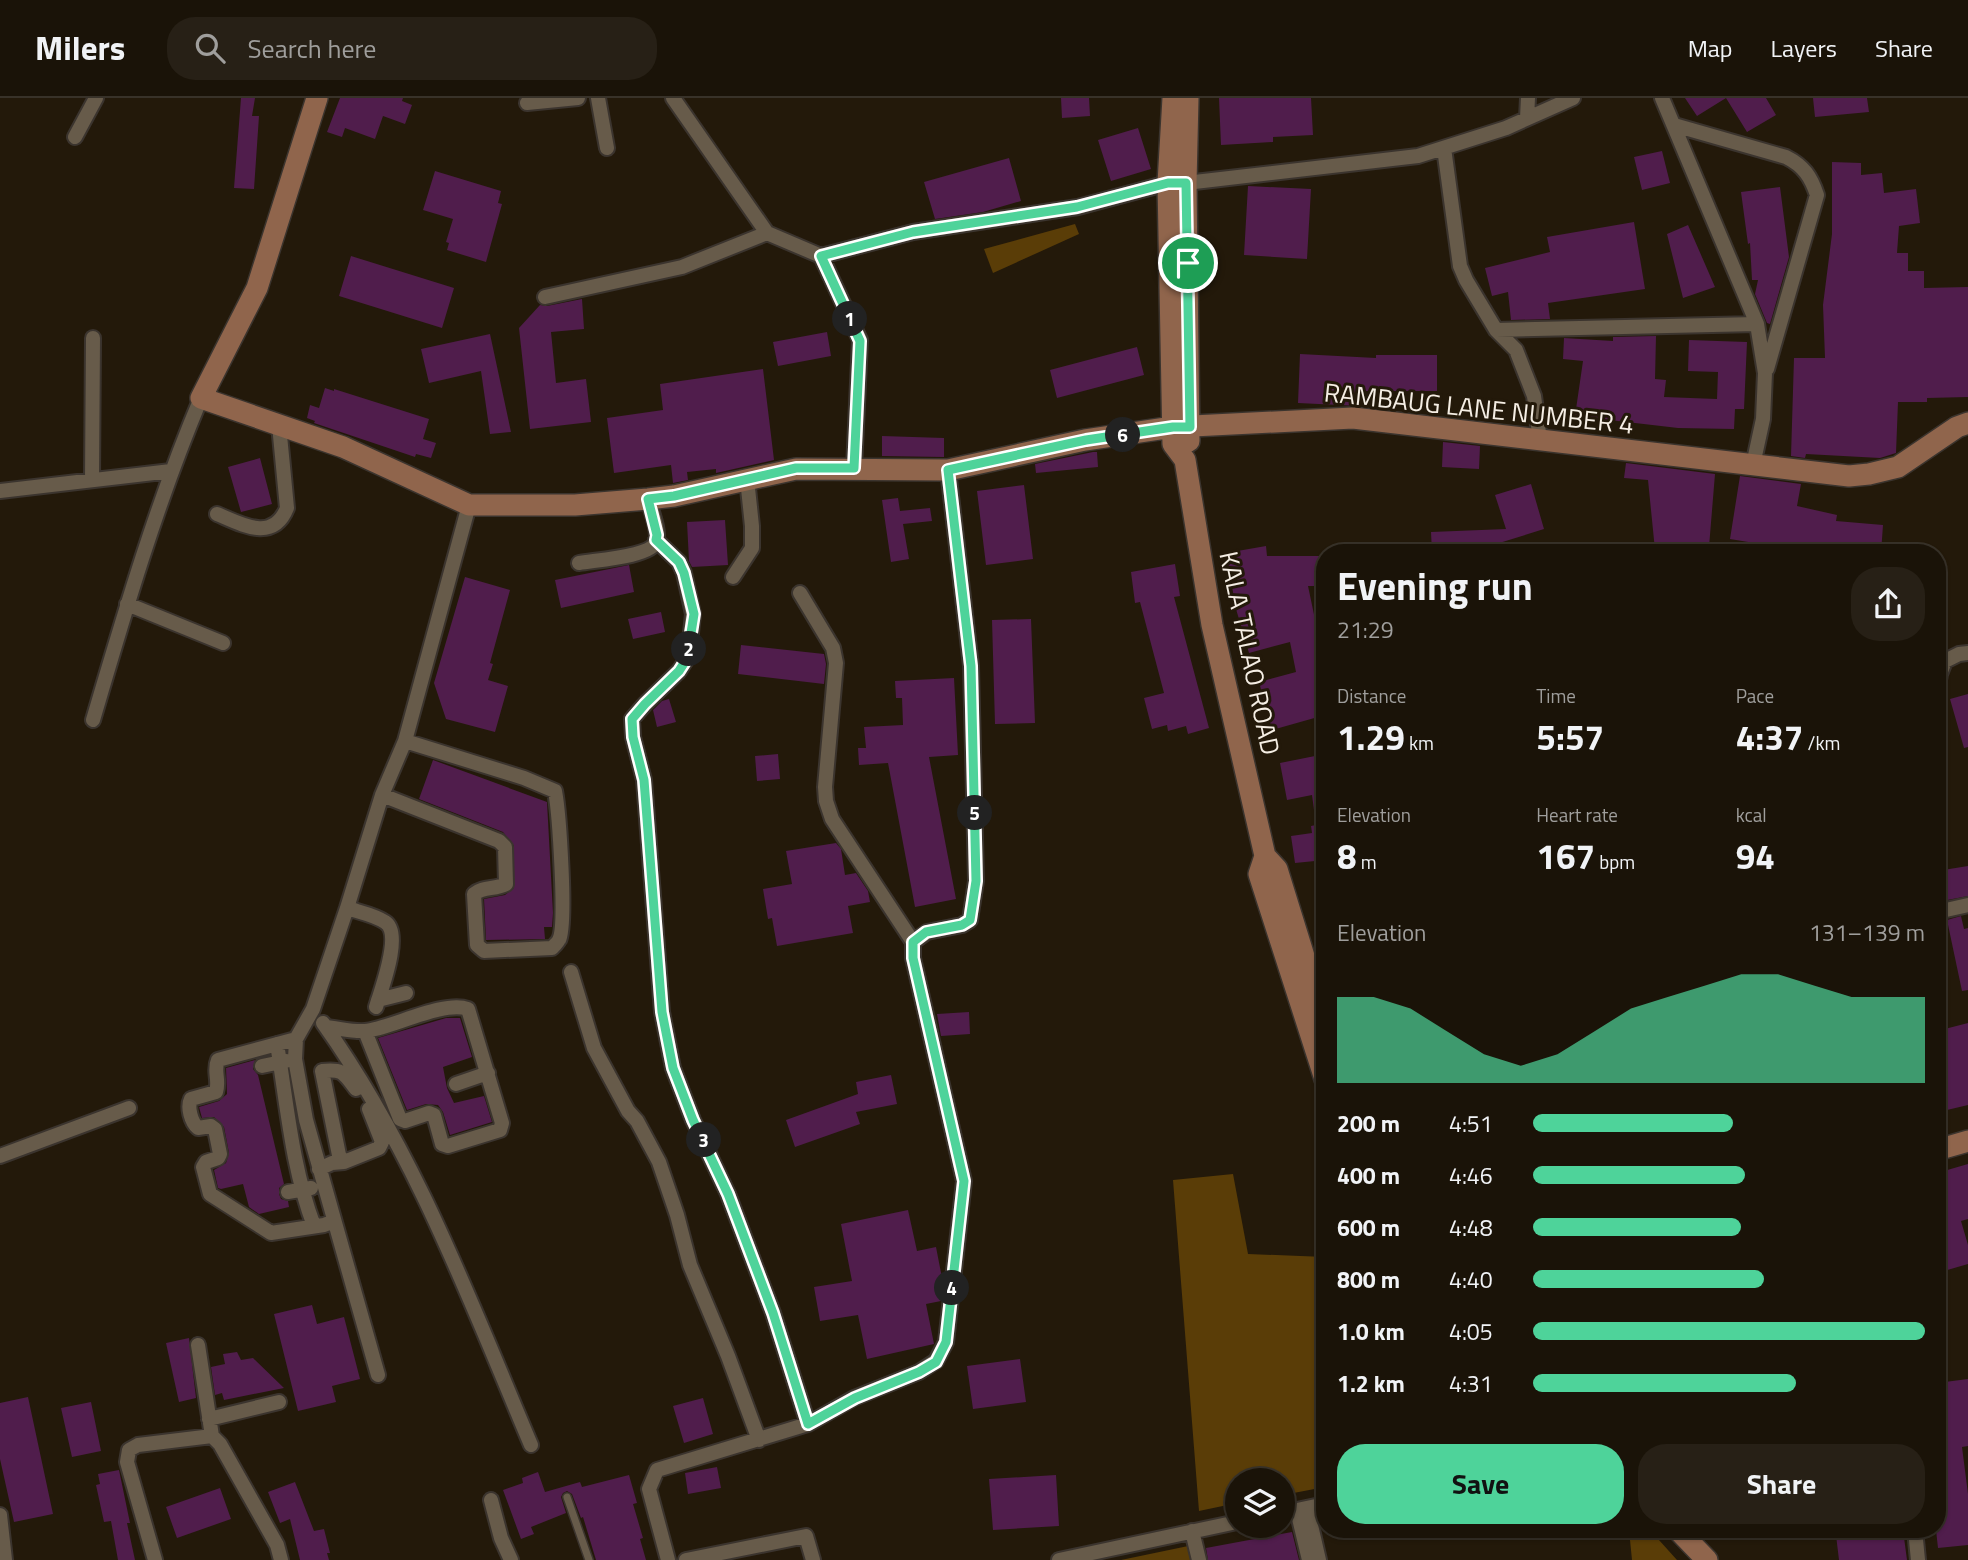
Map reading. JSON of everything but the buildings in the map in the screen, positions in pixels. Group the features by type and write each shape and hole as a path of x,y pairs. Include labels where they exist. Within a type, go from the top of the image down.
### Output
{"street":[{"path":"75,137 96,98"},
{"path":"93,720 127,604 171,471 201,398 257,288 317,98"},
{"path":"527,103 578,98"},
{"path":"598,98 607,148"},
{"path":"673,98 768,233 821,256 913,232 1077,207 1177,183 1418,156 1506,128 1573,98"},
{"name":"KALA TALAO ROAD","path":"1173,98 1182,427 1189,445 1185,460 1212,625 1265,856 1277,869 1316,995"},
{"name":"KALA TALAO ROAD","path":"1177,183 1188,98"},
{"path":"1527,118 1528,98"},
{"path":"1662,98 1757,324 1765,373 1763,419 1753,465"},
{"path":"1674,125 1786,157 1800,164 1811,178 1817,195 1765,373"},
{"path":"1444,148 1460,266 1496,330 1516,350 1534,396 1540,440"},
{"path":"544,297 682,267 768,233"},
{"path":"821,256 860,341 854,468"},
{"path":"1496,330 1757,324"},
{"path":"92,481 93,338"},
{"name":"RAMBAUG LANE NUMBER 4","path":"201,398 343,447 469,505 575,505 648,499 796,468 948,470 1086,440 1182,427 1353,418 1849,476 1898,467 1957,427 1968,424"},
{"path":"217,514 254,530 274,525 283,517 286,508 279,425"},
{"path":"913,942 926,932 962,925 970,920 976,881 971,666 948,470"},
{"path":"0,491 171,471"},
{"path":"733,577 752,548 747,479"},
{"path":"579,563 635,554 652,548 657,535 648,499"},
{"path":"314,1226 303,1190 281,1079 296,1039 313,1009 382,795 405,741 469,505"},
{"path":"656,540 679,562 694,614 688,657 679,671 632,719 633,737 644,780 662,1012 673,1068 693,1120 713,1158 733,1206 773,1313 808,1424"},
{"path":"668,1560 649,1489 657,1471 808,1424 855,1398 919,1372 936,1362 946,1342 964,1181 913,958 913,942 832,819 825,788 836,663 834,648 800,593"},
{"path":"127,604 223,643"},
{"path":"1946,660 1968,653"},
{"path":"382,795 499,841 505,847 506,884 500,888 479,890 474,894 477,945 484,951 552,948 559,941 562,930 562,904 559,811 555,791 405,741"},
{"name":"KALA TALAO ROAD","path":"1265,856 1259,874 1316,1051"},
{"path":"1946,910 1968,905"},
{"path":"347,908 387,922 391,930 392,950 377,1004 406,993"},
{"path":"571,972 594,1048 659,1162 690,1265 759,1440"},
{"path":"326,1027 365,1031 403,1018 461,1007 468,1009 502,1123 500,1130 448,1146 442,1144 434,1115 429,1113 405,1121 400,1119 365,1031"},
{"path":"313,1009 377,1105 427,1200 531,1445"},
{"path":"296,1039 218,1060 215,1068 218,1085 216,1092 191,1098 188,1104 194,1124 198,1128 211,1126 215,1129 220,1154 218,1158 206,1162 203,1167 209,1194 271,1233 334,1221"},
{"path":"277,1044 298,1077 318,1169 378,1375"},
{"path":"262,1066 287,1060"},
{"path":"298,1077 322,1071 343,1072 371,1111 382,1142 379,1148 345,1162 332,1163 318,1169"},
{"path":"322,1071 339,1155 345,1162"},
{"path":"456,1084 488,1073"},
{"path":"0,1156 129,1108"},
{"path":"1946,1147 1968,1141"},
{"path":"288,1192 323,1185"},
{"path":"198,1345 212,1436 220,1444 277,1545 281,1560"},
{"path":"209,1419 279,1402"},
{"path":"155,1560 127,1462 129,1451 138,1445 212,1436"},
{"path":"491,1500 501,1538 511,1560"},
{"path":"1296,1510 1316,1506"},
{"path":"1296,1510 1308,1560"},
{"path":"1296,1510 1319,1560"},
{"path":"0,1515 5,1560"},
{"path":"1059,1560 1225,1524"},
{"path":"1192,1531 1199,1560"},
{"path":"686,1560 806,1535 813,1560"},
{"path":"1686,1538 1707,1560"},
{"path":"1916,1538 1919,1560"}],"lane":[{"path":"567,1497 589,1560"}],"shaded area":[{"path":"1075,224 1079,234 993,273 984,249"},
{"path":"1233,1174 1248,1254 1316,1257 1316,1489 1295,1493 1295,1468 1225,1468 1225,1506 1199,1511 1173,1180"},
{"path":"1630,1538 1657,1538 1677,1560 1632,1560"},
{"path":"1193,1545 1195,1560 1121,1560"}],"route":[{"path":"1168,183 1186,183 1188,263 1190,427 1173,427 1086,440 948,470 971,666 976,881 970,920 962,925 926,932 913,942 913,958 964,1181 946,1342 936,1362 919,1372 855,1398 808,1424 773,1313 728,1194 693,1120 673,1068 662,1012 644,780 633,737 632,719 679,671 688,657 694,614 679,562 656,540 648,499 674,496 796,468 854,468 860,341 821,256 913,232 1077,207 1168,183"}]}
